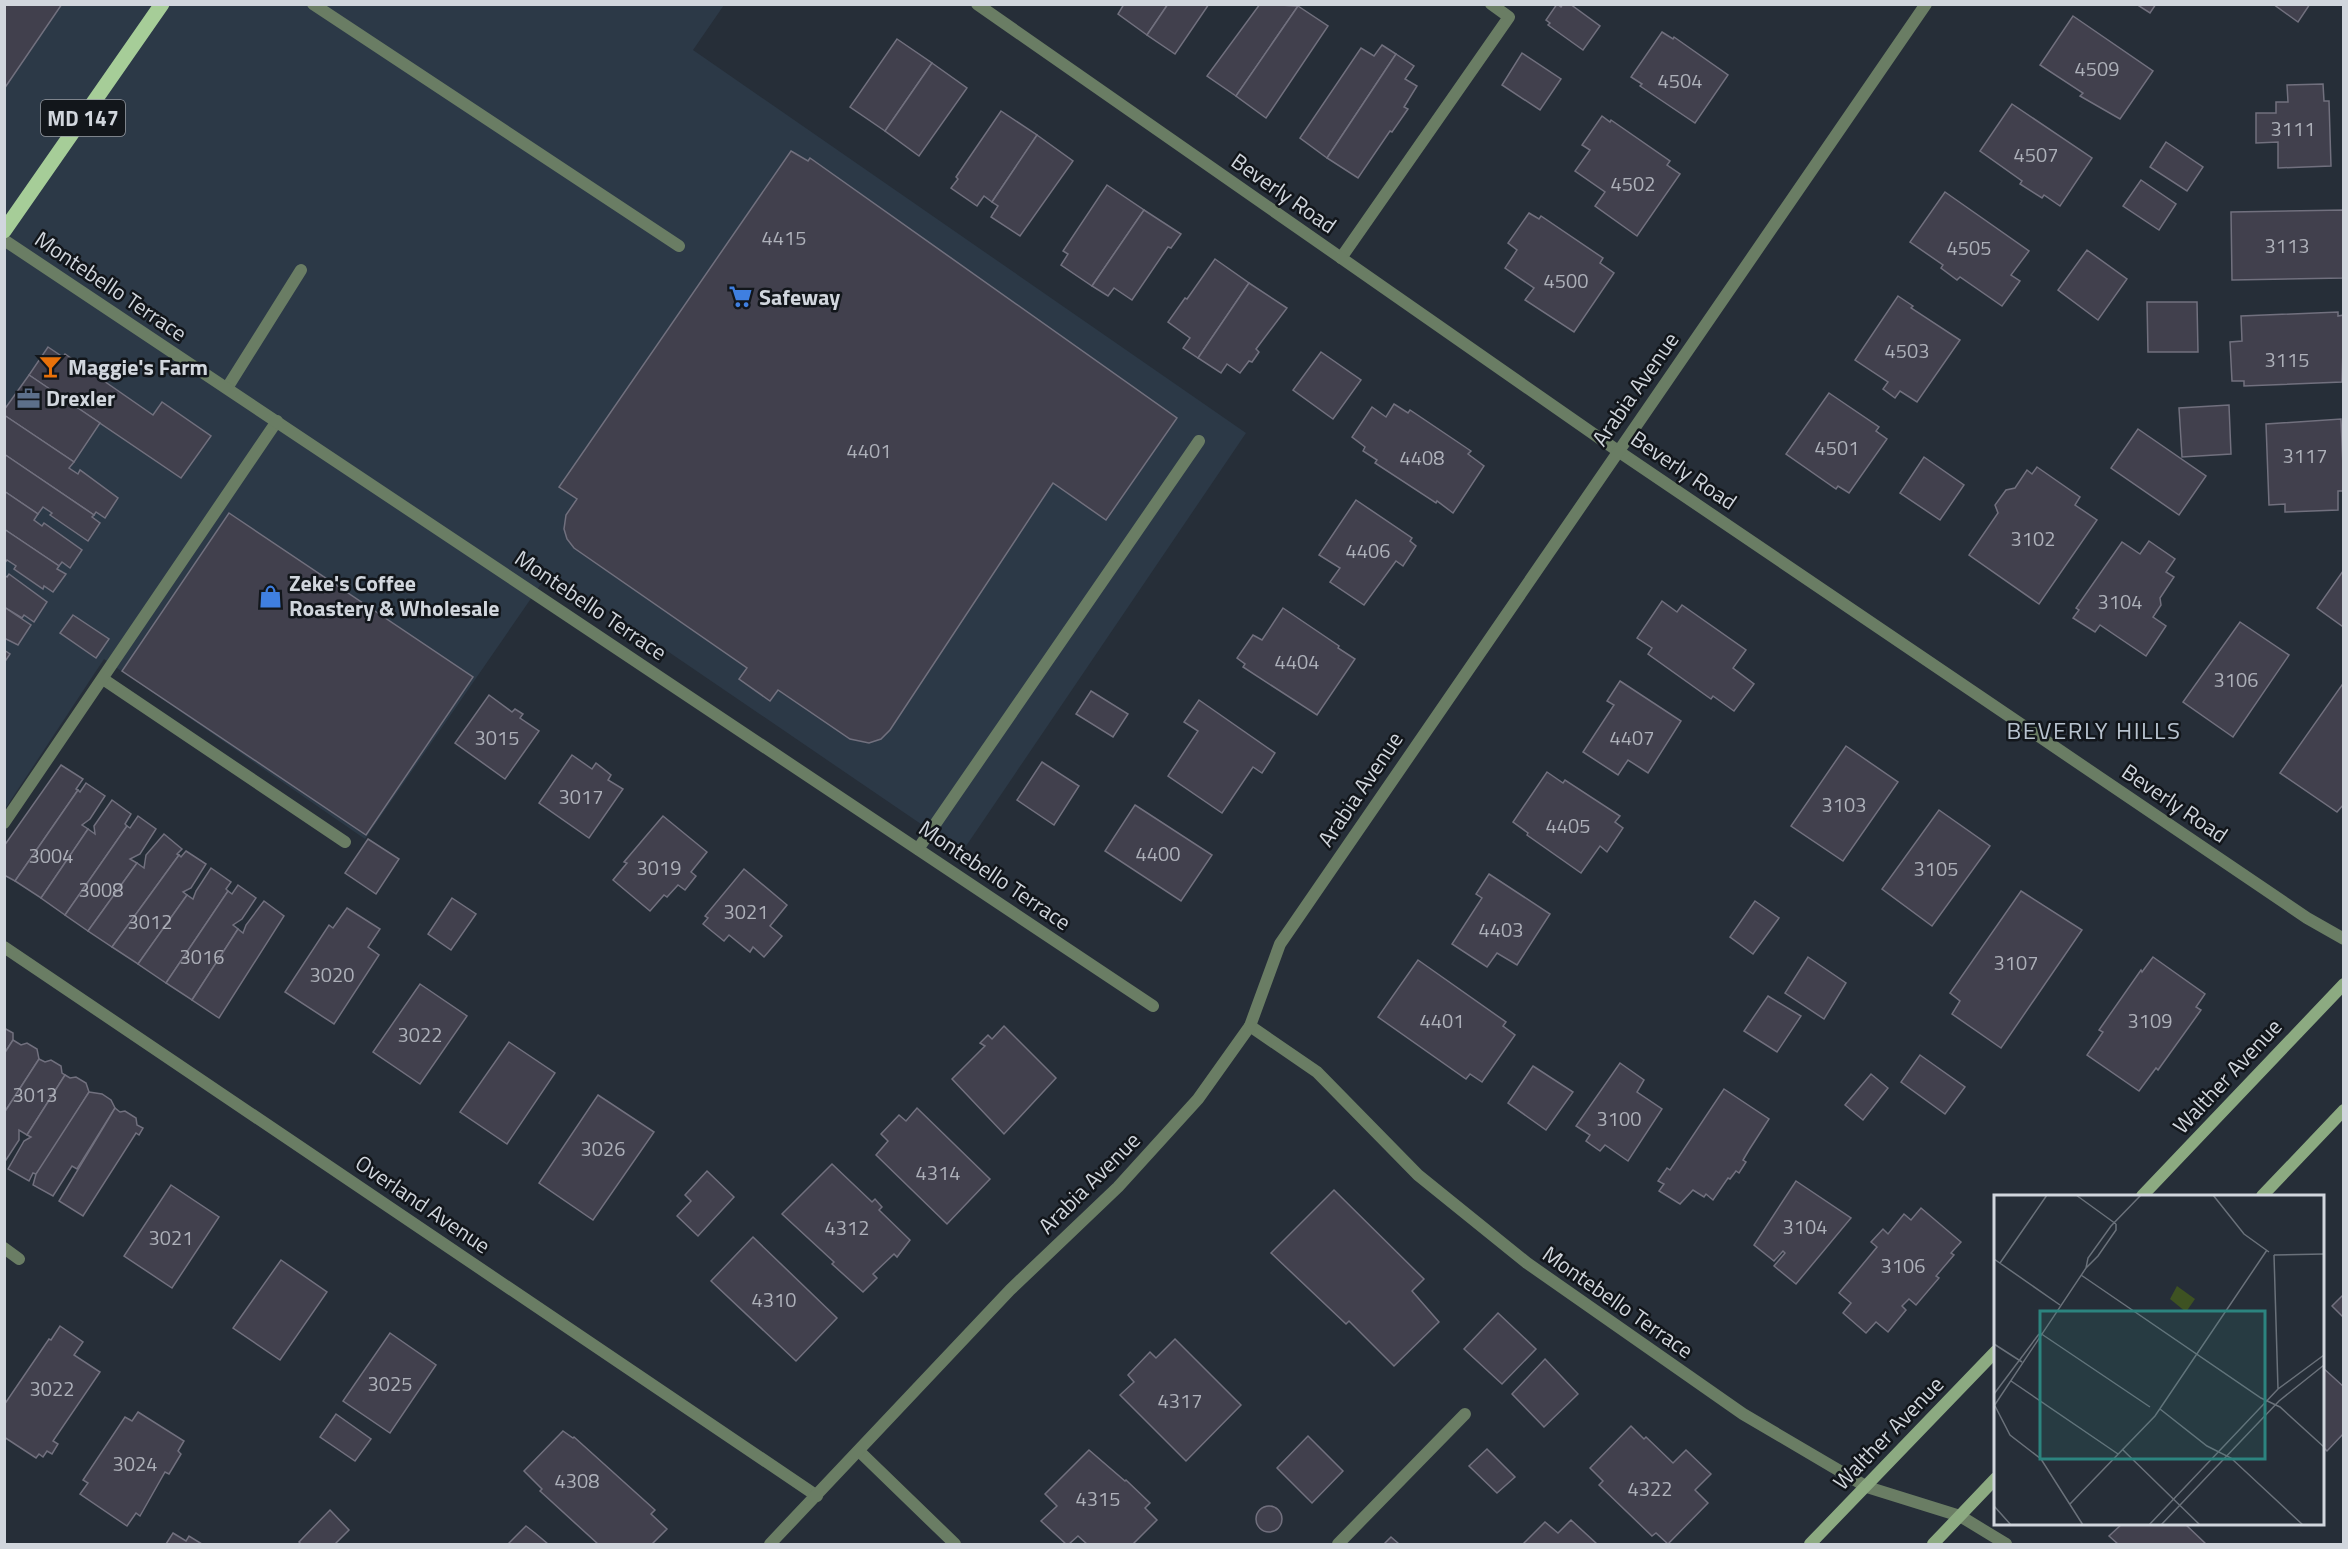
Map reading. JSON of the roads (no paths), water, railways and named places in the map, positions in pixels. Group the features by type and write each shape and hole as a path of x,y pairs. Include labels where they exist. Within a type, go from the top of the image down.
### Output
{"main road":[{"name":"MD 147","path":"4,231 162,4"},
{"name":"Walther Avenue","path":"2144,1195 2343,984"},
{"path":"2264,1195 2343,1110"},
{"name":"Walther Avenue","path":"1810,1545 1994,1352"},
{"path":"1933,1545 1994,1479"}],"street":[{"path":"313,4 679,246"},
{"name":"Beverly Road","path":"977,4 1618,450 2307,918 2343,939"},
{"path":"1341,258 1509,17 1491,4"},
{"name":"Arabia Avenue","path":"770,1545 1010,1290 1134,1169 1198,1099 1250,1026 1280,944 1926,4"},
{"name":"Montebello Terrace","path":"4,240 1153,1006"},
{"path":"227,388 301,270"},
{"path":"4,823 277,421"},
{"path":"918,849 1199,441"},
{"path":"103,679 345,842"},
{"name":"Overland Avenue","path":"4,947 817,1496"},
{"name":"Montebello Terrace","path":"1250,1026 1317,1072 1418,1175 1527,1263 1743,1414 1867,1487 1960,1516 2006,1545"},
{"path":"4,1248 19,1259"},
{"path":"1338,1545 1465,1414"},
{"path":"860,1452 956,1545"}],"place":[{"name":"Safeway","path":"741,297"},
{"name":"Maggie's Farm","path":"50,367"},
{"name":"Drexler","path":"28,398"},
{"name":"Zeke's Coffee Roastery & Wholesale","path":"271,596"}],"district":[{"name":"BEVERLY HILLS","path":"2094,730"}]}
